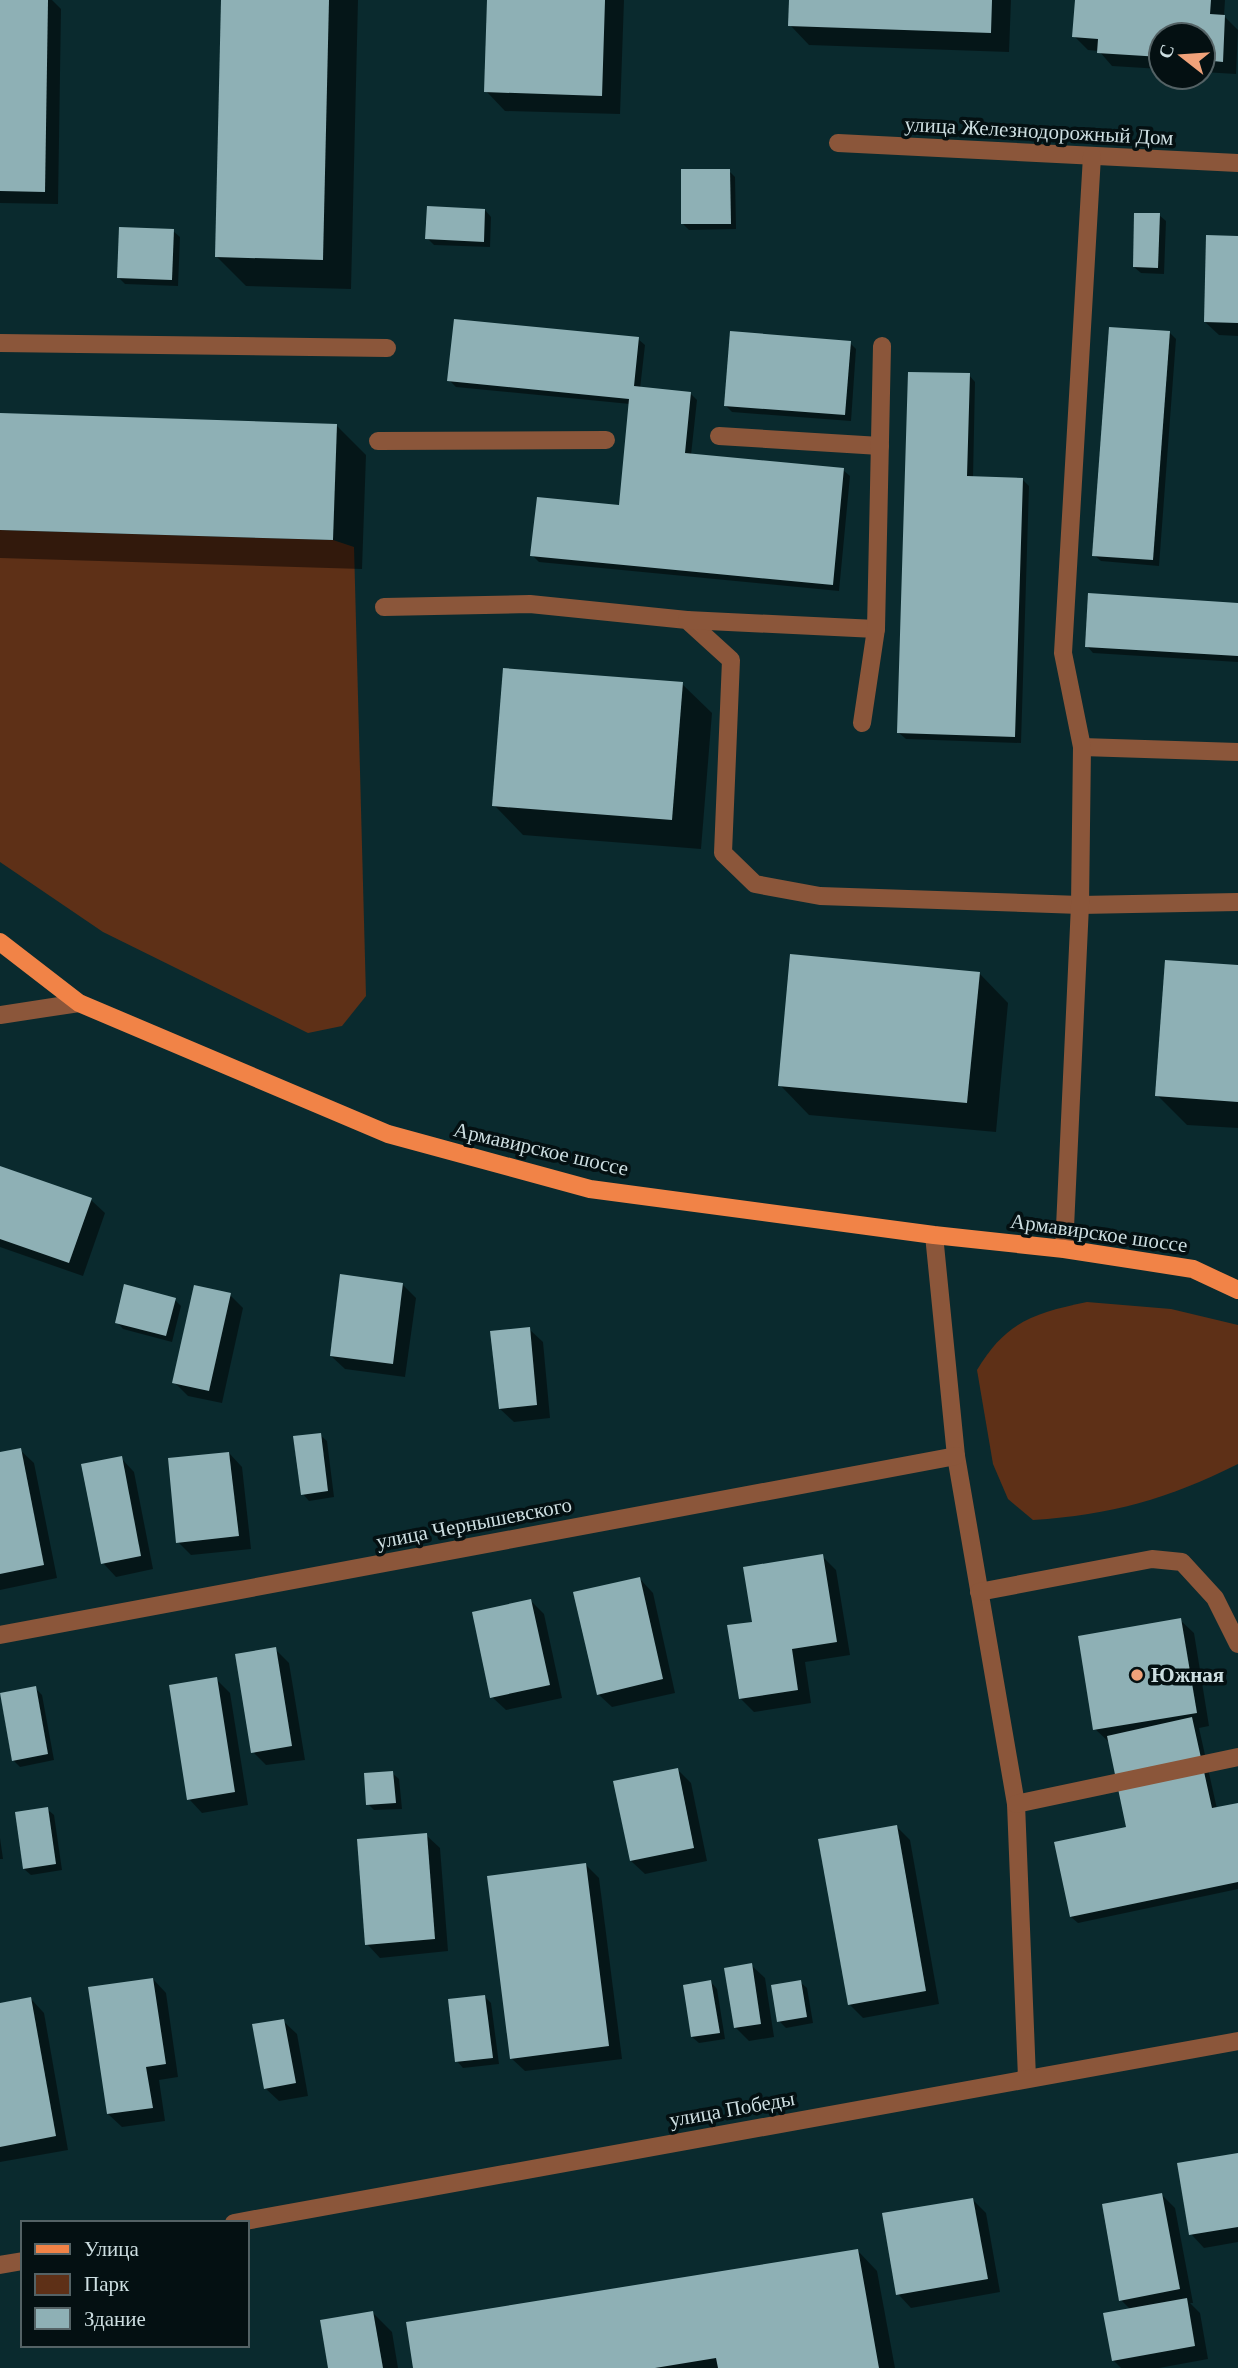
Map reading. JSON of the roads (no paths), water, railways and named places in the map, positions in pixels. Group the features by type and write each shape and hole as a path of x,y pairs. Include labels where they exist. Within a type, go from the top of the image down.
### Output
{"main road":[{"name":"Армавирское шоссе","path":"0,942 79,1003 388,1135 590,1189 934,1235 1064,1249 1193,1269 1238,1290"}],"street":[{"name":"улица Железнодорожный Дом","path":"838,143 1238,163"},
{"path":"1064,1249 1080,905 1082,747 1063,653 1093,156"},
{"path":"0,343 387,348"},
{"path":"862,723 876,629 882,346"},
{"path":"719,436 880,446"},
{"path":"378,441 606,440"},
{"path":"384,607 530,604 687,620 876,629"},
{"path":"687,620 731,660 723,853 755,884 820,896 1080,905 1238,902"},
{"path":"1082,747 1238,751"},
{"path":"0,1015 79,1003"},
{"path":"934,1235 956,1456 1016,1804 1027,2078"},
{"name":"улица Чернышевского","path":"0,1635 956,1456"},
{"path":"979,1592 1152,1559 1182,1562 1215,1598 1238,1644"},
{"path":"1016,1804 1238,1758"},
{"name":"улица Победы","path":"245,2221 1238,2042"},
{"path":"0,2265 21,2261"}],"place":[{"name":"Южная","path":"1137,1675"}]}
